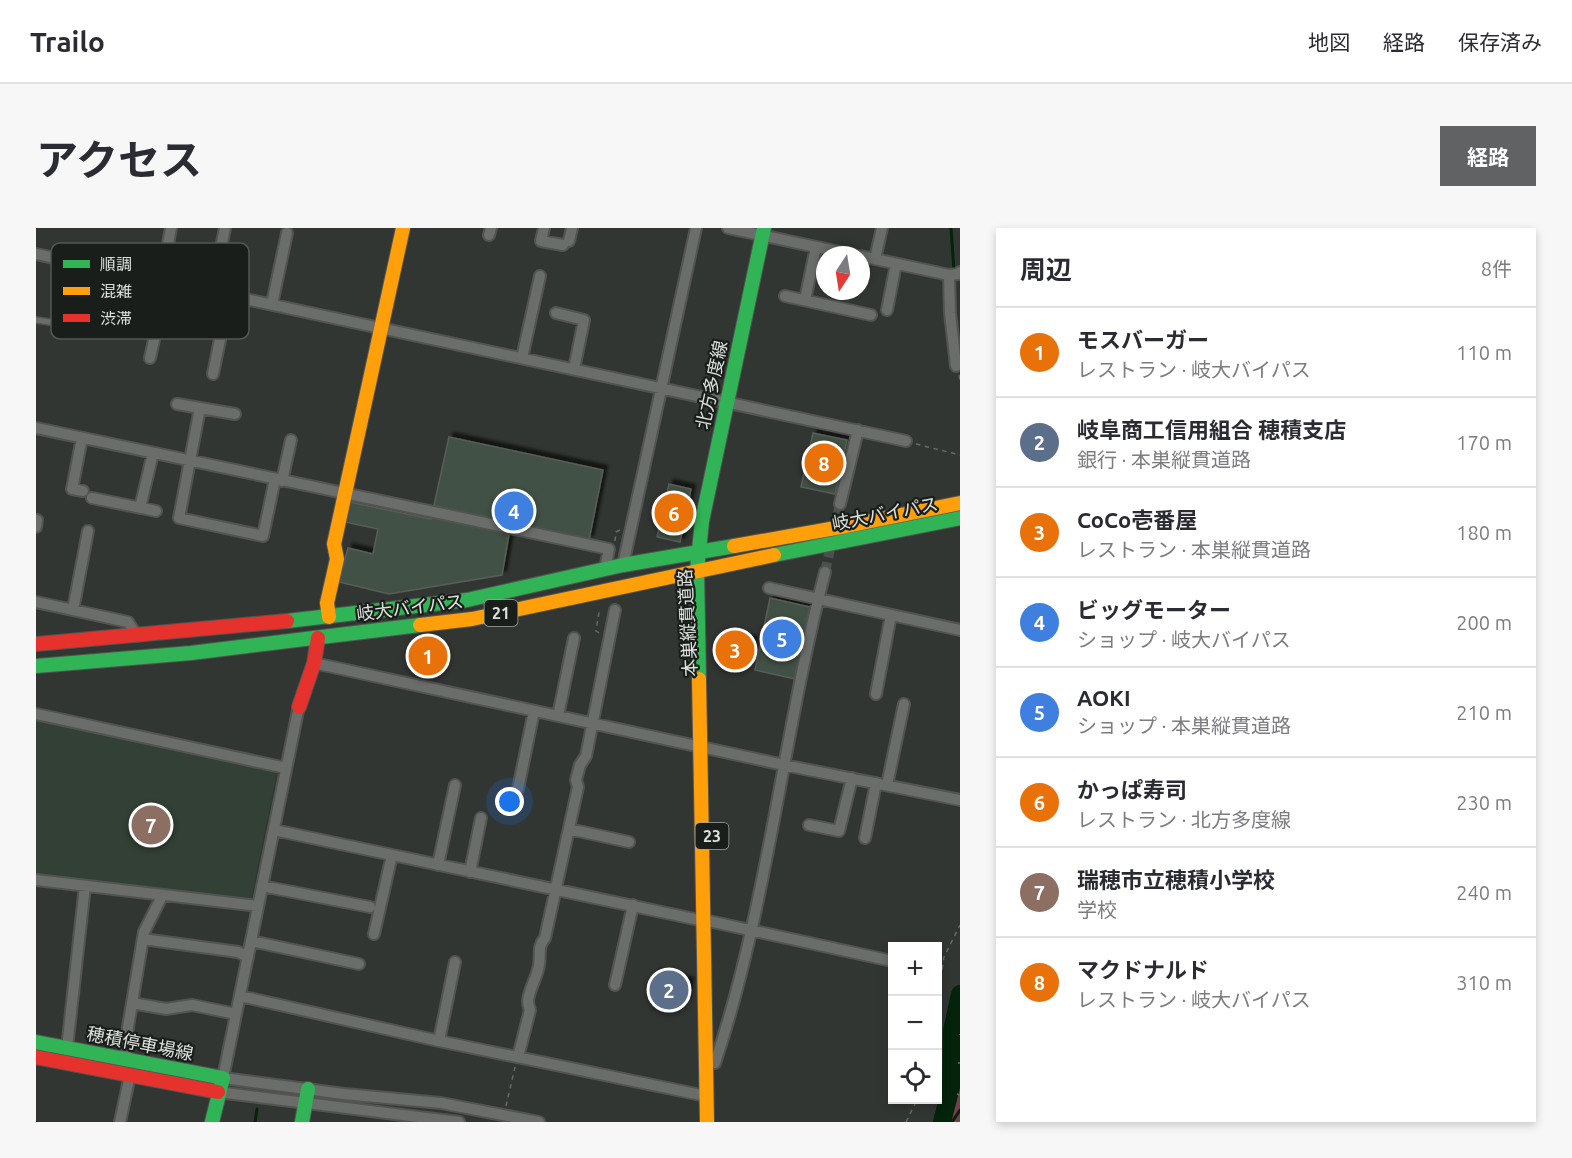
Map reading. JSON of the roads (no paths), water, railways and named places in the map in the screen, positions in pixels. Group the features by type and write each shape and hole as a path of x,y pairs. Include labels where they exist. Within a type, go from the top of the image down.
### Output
{"main road":[{"path":"329,617 327,603 337,559 334,544 402,228"},
{"name":"北方多度線","path":"700,550 702,521 763,232"},
{"name":"岐大バイパス","path":"36,644 329,617 466,600 623,565 847,526 960,503"},
{"name":"岐大バイパス","path":"36,666 191,653 472,619 702,569 960,518"},
{"name":"本巣縦貫道路","path":"700,550 708,921 707,1122"},
{"path":"299,707 318,638"},
{"name":"本巣縦貫道路","path":"708,921 716,1063 716,1122"},
{"name":"穂積停車場線","path":"36,1042 223,1078"},
{"name":"穂積停車場線","path":"36,1057 218,1092"},
{"path":"212,1122 223,1078"},
{"path":"302,1122 308,1089"}],"street":[{"path":"169,243 171,228"},
{"path":"222,243 225,228"},
{"path":"544,228 541,241 566,243 572,228"},
{"path":"623,565 696,228"},
{"path":"728,228 763,232 816,247 805,300"},
{"path":"875,259 882,228"},
{"path":"272,304 287,233"},
{"path":"36,254 51,257"},
{"path":"870,258 954,273 950,313 956,366"},
{"path":"887,310 897,264"},
{"path":"522,358 540,276"},
{"path":"785,296 871,315"},
{"path":"249,299 906,441"},
{"path":"556,313 584,320 574,369"},
{"path":"150,358 153,339"},
{"path":"213,374 220,339"},
{"path":"177,404 235,414"},
{"path":"200,408 180,518 263,536 291,440"},
{"path":"36,428 609,549 605,569"},
{"path":"840,504 858,430"},
{"path":"81,438 72,489 83,491"},
{"path":"140,508 153,453"},
{"path":"92,498 156,511"},
{"path":"73,610 88,531"},
{"path":"325,583 334,544"},
{"path":"716,1063 732,1014 825,572"},
{"path":"769,588 960,630"},
{"path":"36,602 128,622 137,636"},
{"path":"518,1058 530,1010 528,1003 540,962 538,954 540,943 545,938 556,889 578,787 576,780 580,765 586,756 615,610"},
{"path":"876,694 891,615"},
{"path":"558,716 574,638"},
{"path":"310,668 534,711 960,800"},
{"path":"864,838 882,784 904,704"},
{"path":"299,707 223,1078 441,1103 539,1122"},
{"path":"518,789 534,711"},
{"path":"36,714 286,768"},
{"path":"809,825 839,831 852,778"},
{"path":"438,865 455,786"},
{"path":"470,872 481,818"},
{"path":"569,829 629,842"},
{"path":"274,830 888,960"},
{"path":"374,934 392,855"},
{"path":"36,880 258,906"},
{"path":"67,1048 85,886"},
{"path":"262,886 370,907"},
{"path":"126,1059 144,932 162,896"},
{"path":"615,985 633,905"},
{"path":"143,939 238,952 248,957"},
{"path":"251,941 359,964"},
{"path":"439,1041 456,962"},
{"path":"240,996 518,1058 706,1096"},
{"path":"132,1004 166,1009 192,1005 236,1014"},
{"path":"120,1122 130,1075"},
{"path":"218,1092 459,1122"}],"lane":[{"path":"36,320 51,322"}],"waterway":[{"path":"951,228 954,271"},
{"path":"942,1122 951,1087 952,1031 960,994"},
{"path":"952,1037 960,1042"},
{"path":"255,1122 257,1109"},
{"path":"952,1122 960,1110"}],"tunnel":[{"path":"825,572 840,504"}],"place":[{"name":"マクドナルド","path":"824,463"},
{"name":"ビッグモーター","path":"514,511"},
{"name":"かっぱ寿司","path":"674,513"},
{"name":"AOKI","path":"782,639"},
{"name":"CoCo壱番屋","path":"735,650"},
{"name":"モスバーガー","path":"428,656"},
{"name":"瑞穂市立穂積小学校","path":"151,825"},
{"name":"岐阜商工信用組合 穂積支店","path":"669,990"}]}
